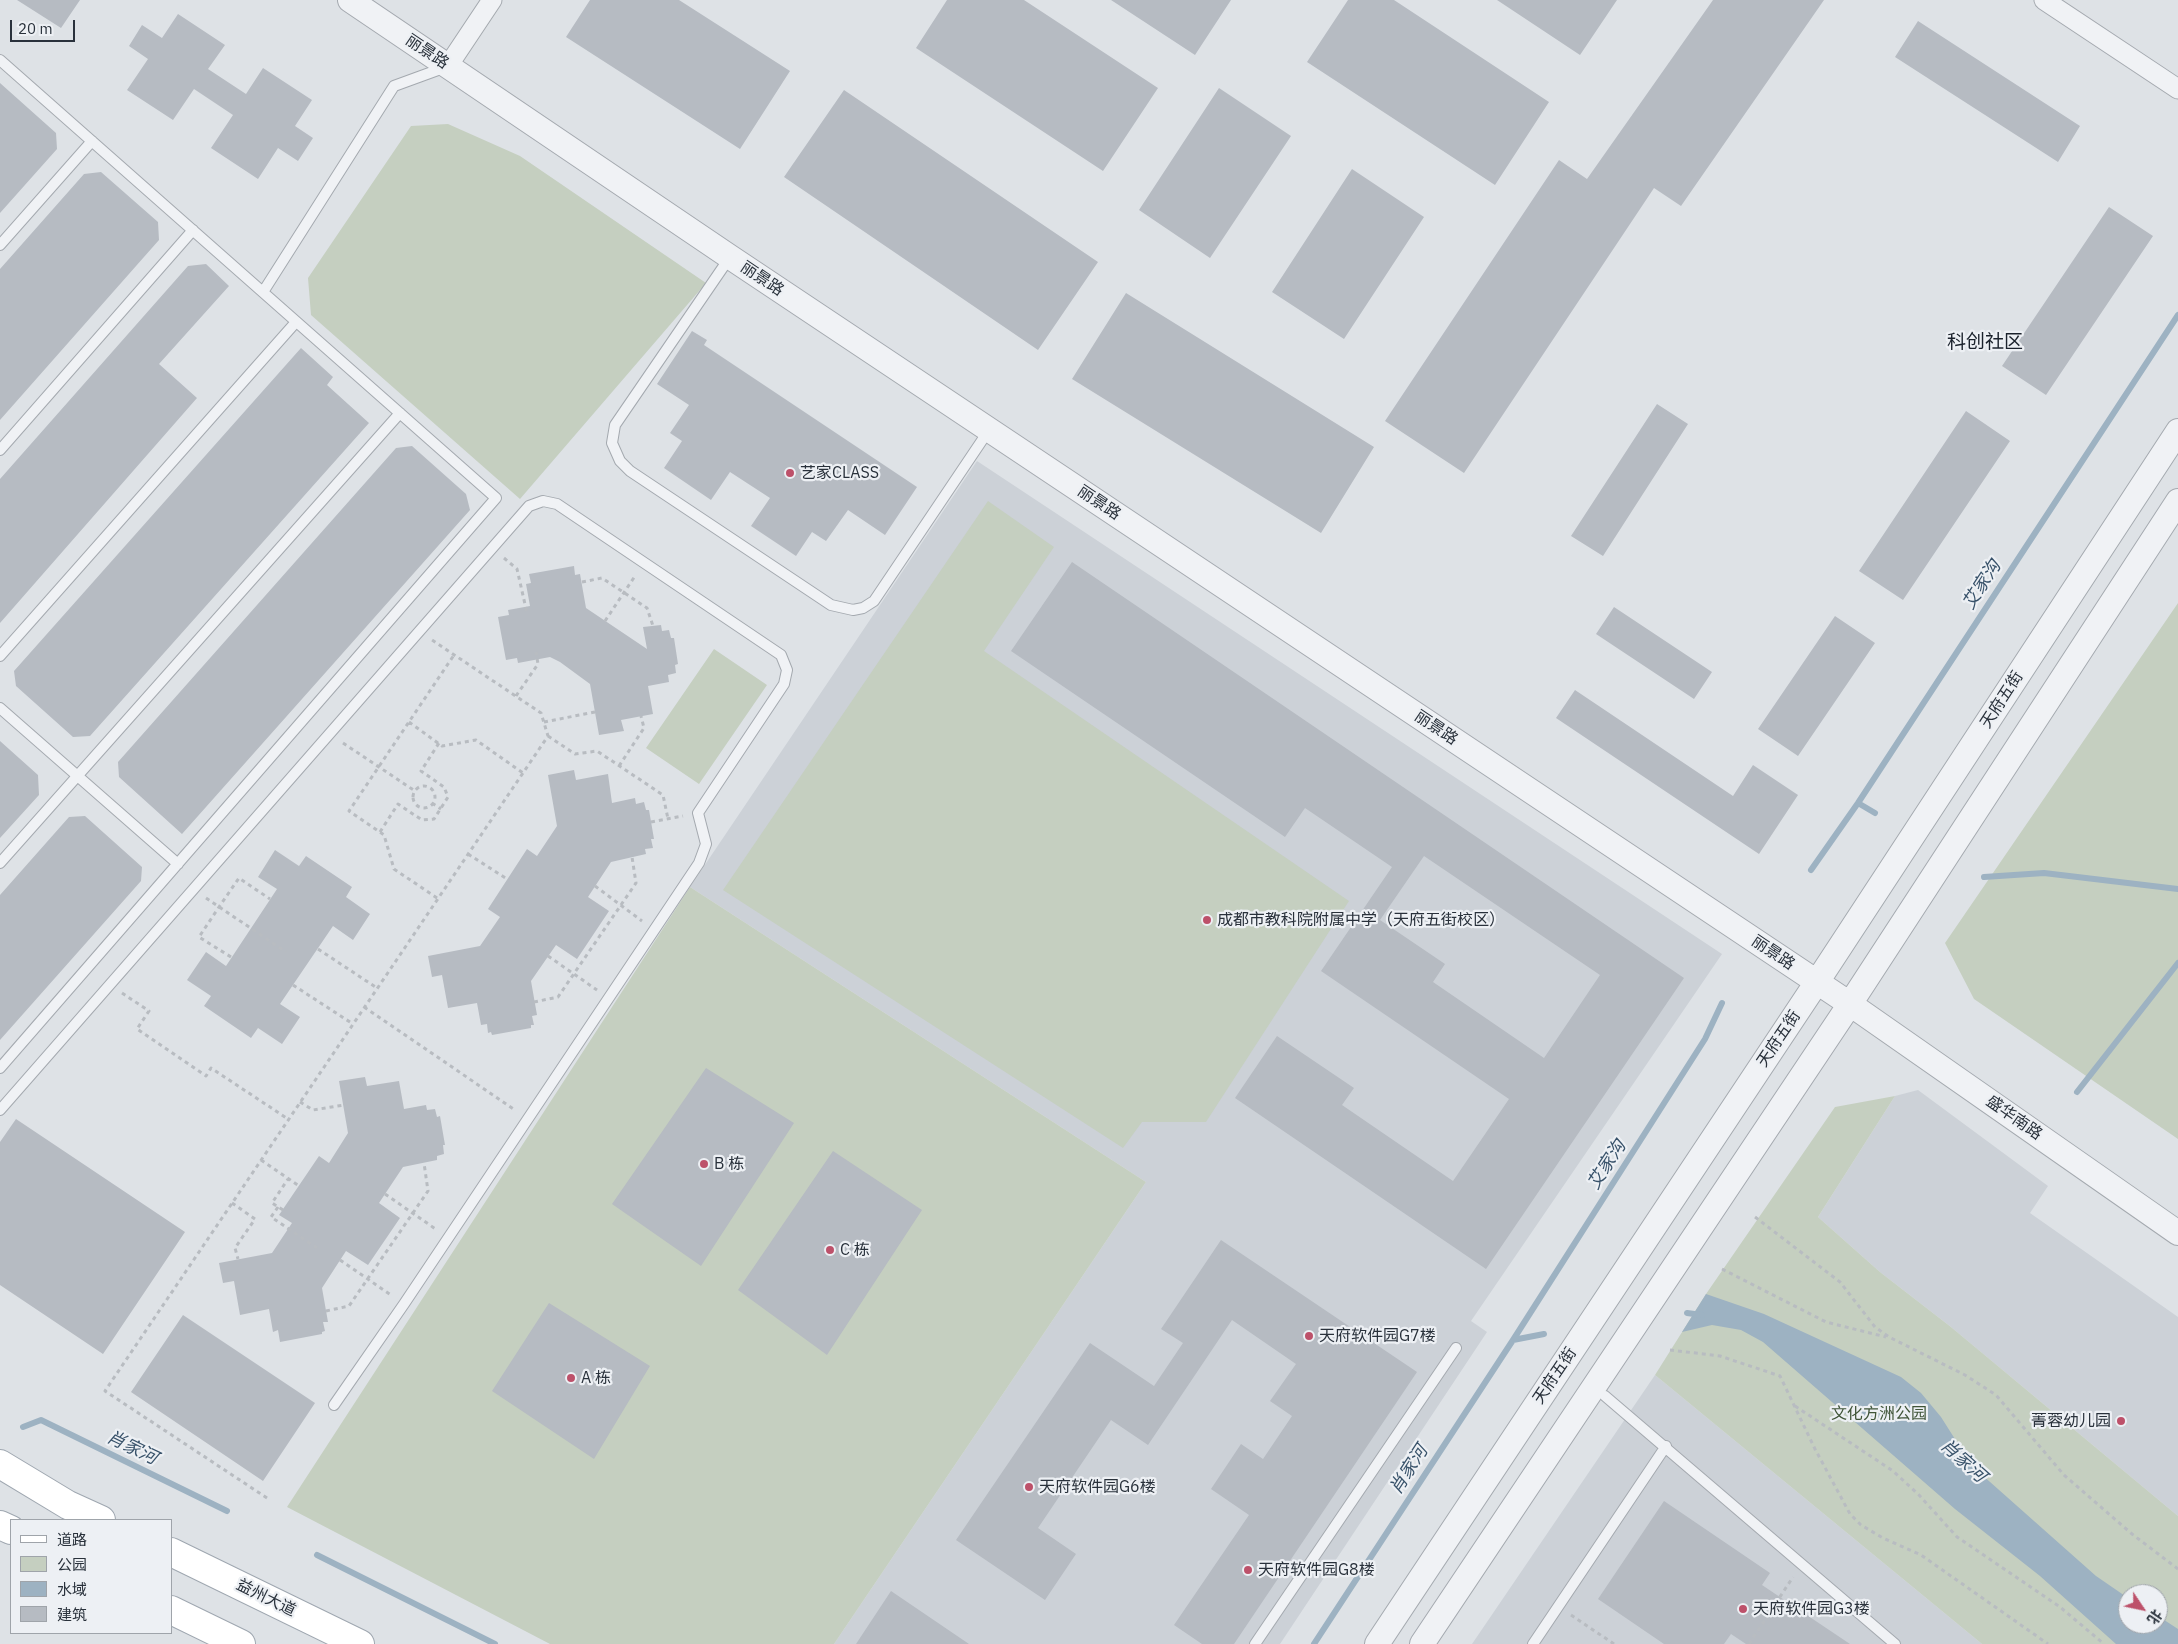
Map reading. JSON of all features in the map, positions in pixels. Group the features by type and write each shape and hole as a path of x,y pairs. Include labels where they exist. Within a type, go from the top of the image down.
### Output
{"main road":[{"path":"0,1464 68,1506 99,1519"},
{"name":"益州大道","path":"172,1552 360,1644"},
{"path":"172,1610 241,1644"}],"street":[{"name":"丽景路","path":"350,0 730,258 1850,1004"},
{"path":"448,66 492,0"},
{"path":"2044,0 2178,90"},
{"name":"天府五街","path":"1377,1644 1817,982 2178,431"},
{"path":"1422,1644 1850,1004 2178,501"},
{"name":"盛华南路","path":"1850,1004 2178,1233"}],"lane":[{"path":"0,60 496,498 0,1068"},
{"path":"263,292 394,86 448,66"},
{"path":"0,245 92,142"},
{"path":"0,450 193,230"},
{"path":"730,258 615,425 612,443 620,461 630,470 831,605 853,610 864,608 874,601 989,430"},
{"path":"0,656 296,322"},
{"path":"0,863 400,413"},
{"path":"0,1110 529,506 543,501 557,504 781,655 787,670 784,684 698,814 706,844 698,863 404,1304 334,1405"},
{"path":"0,708 178,864"},
{"path":"1255,1644 1456,1348"},
{"path":"1605,1396 1666,1446 1895,1644"},
{"path":"1533,1644 1666,1446"}],"path":[{"path":"492,548 517,569 527,612"},
{"path":"605,622 644,563"},
{"path":"582,582 602,578 647,608 653,626"},
{"path":"419,632 541,713 548,736 575,754 596,751 663,795 668,819"},
{"path":"516,696 538,664 536,652"},
{"path":"437,898 394,870 384,835 349,811 454,656"},
{"path":"544,722 595,712"},
{"path":"619,766 644,728 641,716"},
{"path":"409,722 442,746 476,740 523,773"},
{"path":"330,734 415,791"},
{"path":"268,1498 105,1391 548,736"},
{"path":"380,832 398,804 422,820 434,819 441,809 448,798 444,787 421,771 439,743"},
{"path":"430,788 435,780"},
{"path":"423,786 430,788 434,797 432,803 426,808 418,806 413,799 415,791 423,786"},
{"path":"432,803 441,809"},
{"path":"412,814 418,806"},
{"path":"651,822 698,814"},
{"path":"468,854 507,880"},
{"path":"534,1002 558,997 622,904 636,883 632,857"},
{"path":"231,958 199,937 239,878 270,899"},
{"path":"595,886 622,904 654,931"},
{"path":"193,890 286,952"},
{"path":"318,949 377,988"},
{"path":"548,956 608,998"},
{"path":"110,985 149,1011 137,1029 206,1076 211,1068 288,1119"},
{"path":"294,985 353,1024"},
{"path":"364,1007 527,1119"},
{"path":"300,1102 313,1110 344,1105"},
{"path":"261,1160 299,1186"},
{"path":"326,1311 349,1306 428,1191 424,1163"},
{"path":"283,1210 272,1203 288,1179"},
{"path":"385,1194 447,1238"},
{"path":"232,1203 255,1219 235,1248 238,1259"},
{"path":"278,1207 271,1217 317,1248"},
{"path":"1755,1217 1840,1282 1875,1327 1889,1337 1965,1375 1996,1395 2064,1475 2132,1534 2178,1568"},
{"path":"340,1260 404,1304"},
{"path":"1722,1269 1826,1322 1889,1337"},
{"path":"1670,1350 1720,1356 1780,1376 1850,1514 1862,1525 1883,1538 1921,1555 2048,1644"},
{"path":"1795,1406 1893,1471 1919,1495 1958,1537 2060,1607 2104,1644"},
{"path":"1749,1644 1802,1564"},
{"path":"1558,1606 1614,1644"}],"shaded area":[{"name":"成都市教科院附属中学（天府五街校区）","path":"977,461 1722,954 1471,1321 1487,1332 1280,1644 834,1644 1146,1182 690,887"},
{"path":"1918,1090 2048,1186 2030,1213 2178,1317 2178,1516 1951,1327 1880,1272 1818,1217 1895,1096"},
{"path":"1655,1375 1982,1644 1472,1644"}],"green space":[{"path":"448,124 520,156 706,283 520,499 311,315 308,278 411,126"},
{"path":"988,501 1054,547 984,651 1349,901 1206,1122 1142,1122 1123,1148 723,890"},
{"path":"2178,603 2178,1139 1974,999 1945,943"},
{"path":"714,649 767,685 699,784 646,748"},
{"path":"690,887 1146,1182 834,1644 550,1644 287,1507"},
{"name":"文化方洲公园","path":"1895,1096 1818,1217 1880,1272 1951,1327 2178,1516 2178,1644 1982,1644 1655,1375 1706,1294 1835,1107"}],"water":[{"path":"1706,1294 1764,1314 1901,1377 1921,1393 1941,1417 1972,1466 2096,1576 2118,1591 2118,1634 2168,1634 2168,1622 2178,1629 2178,1644 2116,1644 2040,1576 1955,1509 1763,1342 1741,1330 1712,1325 1682,1332"}],"building":[{"path":"17,0 80,0 61,28"},
{"path":"590,0 679,0 790,71 740,149 566,37"},
{"path":"947,0 1024,0 1158,88 1103,171 916,48"},
{"path":"1111,0 1231,0 1195,55"},
{"path":"1348,0 1394,0 1549,102 1495,185 1307,62"},
{"path":"1497,0 1617,0 1580,55"},
{"path":"1713,0 1824,0 1681,206 1654,188 1464,473 1385,421 1559,160 1587,179"},
{"path":"178,14 225,45 208,69 246,94 263,68 312,100 295,126 313,138 298,161 278,148 258,179 211,148 233,115 194,89 173,120 127,90 148,59 129,46 142,25 162,38"},
{"path":"1918,21 2080,126 2058,162 1895,57"},
{"path":"0,83 56,133 57,149 0,213"},
{"path":"1219,88 1291,136 1210,258 1139,210"},
{"path":"844,90 1098,262 1038,350 784,177"},
{"path":"1352,169 1424,217 1344,339 1272,292"},
{"path":"101,172 158,222 159,240 0,420 0,269 84,174"},
{"path":"2109,207 2153,236 2046,395 2002,366"},
{"path":"206,264 229,286 159,364 197,398 0,623 0,479 188,266"},
{"path":"1126,293 1374,447 1321,533 1072,379"},
{"path":"692,331 707,340 704,345 917,487 885,535 848,510 826,541 812,532 796,556 751,526 770,498 730,472 711,500 664,468 682,441 670,433 689,405 657,384"},
{"path":"301,348 333,377 327,385 369,423 90,736 73,737 16,686 14,671"},
{"path":"1657,404 1688,424 1603,556 1571,536"},
{"path":"1966,411 2010,441 1903,600 1859,571"},
{"path":"412,446 466,494 470,510 182,834 119,777 118,762 396,448"},
{"path":"1072,562 1684,978 1486,1269 1235,1098 1277,1036 1354,1088 1342,1105 1453,1181 1509,1099 1321,971 1392,867 1305,808 1285,837 1011,651","holes":["1424,856 1600,975 1544,1058 1433,982 1445,964 1380,920"]},
{"path":"574,566 575,575 580,574 586,608 647,649 643,627 661,625 662,631 669,630 671,638 674,638 678,664 675,665 676,673 668,675 669,682 648,686 653,714 621,720 624,731 599,735 590,684 560,662 550,657 518,663 517,658 506,660 498,617 509,615 508,610 530,606 526,584 531,583 529,574"},
{"path":"1614,607 1712,672 1694,699 1596,634"},
{"path":"1835,616 1875,643 1798,756 1758,729"},
{"path":"1575,690 1733,796 1753,765 1798,795 1759,854 1556,718"},
{"path":"0,741 38,775 39,795 0,838"},
{"path":"574,770 576,780 608,774 612,803 635,798 636,804 644,802 646,810 649,810 654,839 651,839 653,848 645,849 646,854 611,862 588,897 609,911 577,959 556,945 531,981 537,1015 532,1016 534,1025 531,1025 531,1028 492,1035 491,1032 488,1033 487,1024 481,1025 477,1003 448,1008 442,975 432,977 428,956 480,946 500,917 488,909 527,849 537,856 557,826 548,775"},
{"path":"85,816 142,867 141,881 0,1040 0,895 69,817"},
{"path":"275,850 299,866 306,856 352,887 346,897 370,914 353,940 333,926 280,1004 300,1017 282,1044 258,1028 251,1038 204,1006 211,996 187,980 206,952 226,966 277,889 258,877"},
{"name":"B 栋","path":"706,1068 794,1123 701,1266 612,1204"},
{"path":"365,1077 367,1086 399,1081 404,1109 426,1105 427,1110 435,1109 437,1117 440,1116 445,1145 443,1145 444,1154 437,1156 437,1160 403,1167 379,1203 400,1218 368,1265 346,1251 322,1288 328,1322 323,1322 325,1331 322,1334 280,1342 278,1330 273,1332 269,1309 240,1315 234,1281 223,1283 219,1263 272,1253 292,1223 279,1215 319,1156 329,1163 348,1133 339,1081"},
{"path":"16,1119 185,1232 103,1354 0,1285 0,1142"},
{"name":"C 栋","path":"833,1151 922,1210 827,1355 738,1290"},
{"path":"1221,1240 1417,1372 1234,1644 1202,1644 1174,1625 1249,1515 1211,1489 1241,1444 1263,1459 1292,1416 1270,1401 1296,1364 1232,1320 1148,1445 1111,1420 1038,1528 1076,1554 1045,1600 956,1540 1090,1343 1154,1386 1183,1343 1161,1329"},
{"name":"A 栋","path":"549,1303 650,1366 594,1459 492,1391"},
{"path":"183,1315 315,1403 263,1481 131,1392"},
{"path":"1664,1501 1770,1573 1762,1585 1850,1644 1746,1644 1731,1634 1724,1644 1664,1644 1598,1599"},
{"path":"891,1591 969,1644 856,1644"}],"waterway":[{"name":"艾家沟","path":"1811,870 1858,803 2178,315"},
{"path":"1858,803 1875,813"},
{"path":"1984,877 2044,873 2178,889"},
{"path":"2077,1092 2178,963"},
{"name":"艾家沟","path":"1314,1644 1513,1340 1705,1039 1722,1003"},
{"name":"肖家河","path":"1687,1313 1702,1315"},
{"name":"肖家河","path":"1513,1340 1544,1334"},
{"name":"肖家河","path":"23,1427 41,1420 227,1511"},
{"name":"肖家河","path":"317,1555 495,1644"}],"place":[{"name":"艺家CLASS","path":"790,473"},
{"name":"成都市教科院附属中学（天府五街校区）","path":"1207,920"},
{"name":"B 栋","path":"704,1164"},
{"name":"C 栋","path":"830,1250"},
{"name":"天府软件园G7楼","path":"1309,1336"},
{"name":"A 栋","path":"571,1378"},
{"name":"菁蓉幼儿园","path":"2121,1421"},
{"name":"天府软件园G6楼","path":"1029,1487"},
{"name":"天府软件园G8楼","path":"1248,1570"},
{"name":"天府软件园G3楼","path":"1743,1609"}],"district":[{"name":"科创社区","path":"1985,343"}]}
